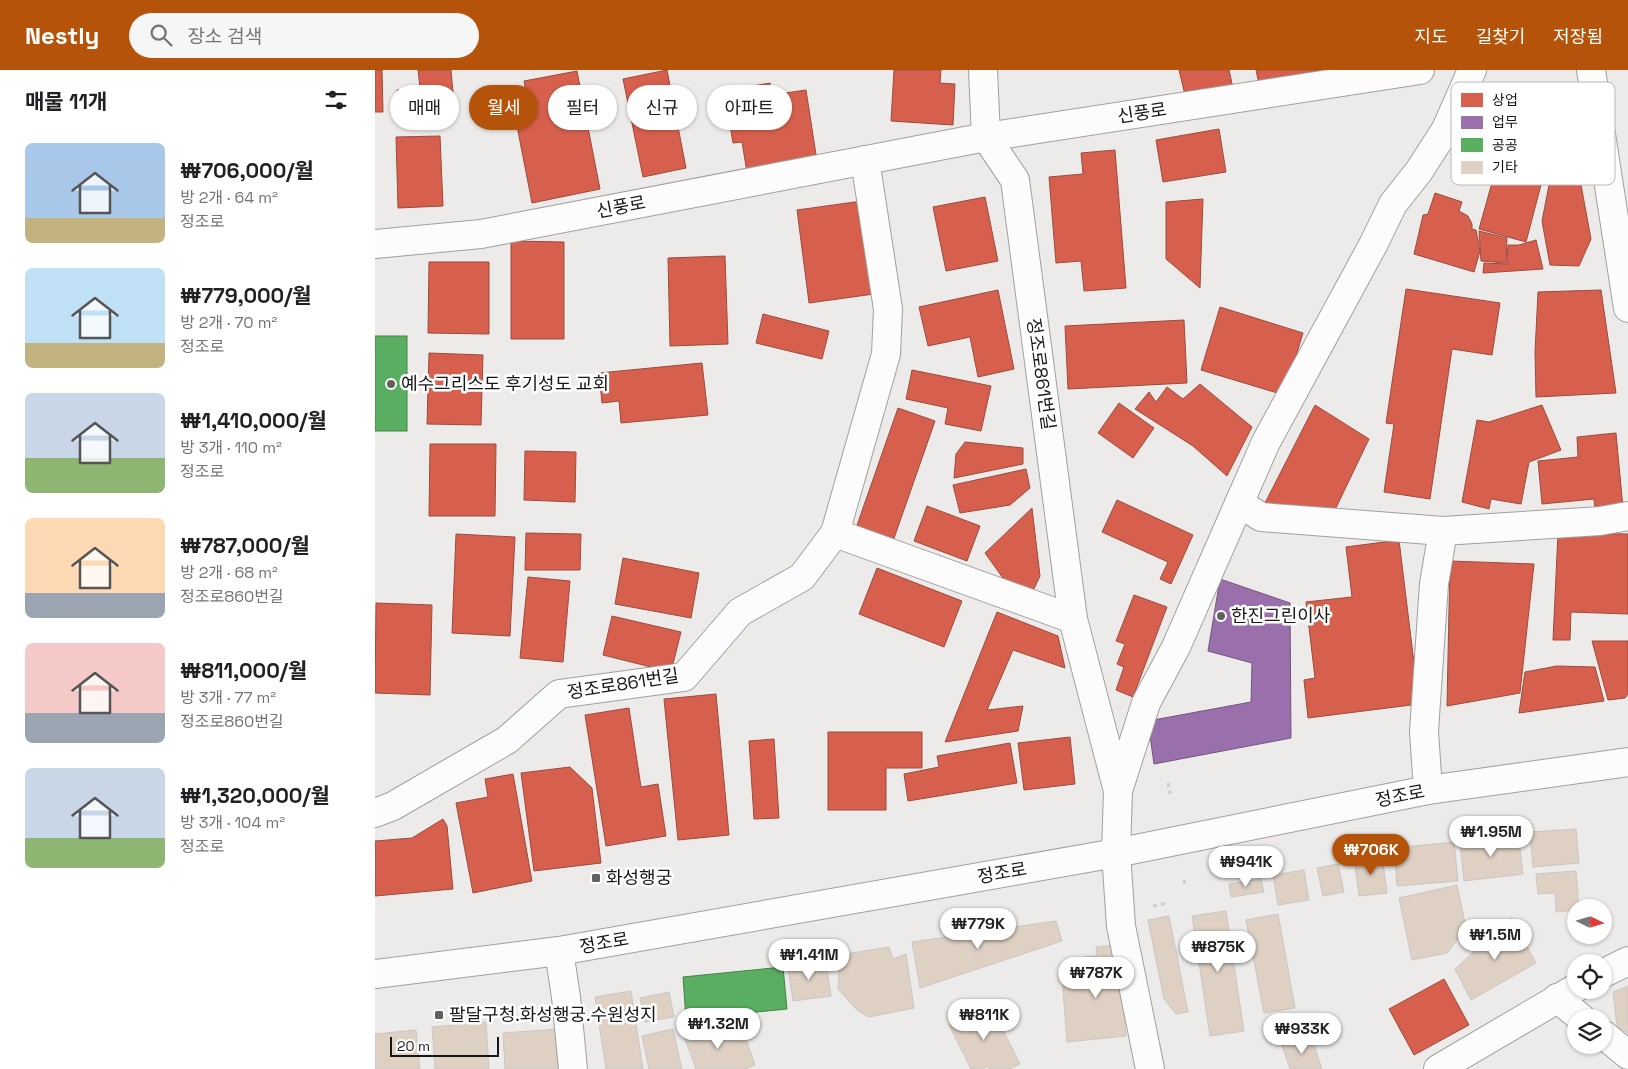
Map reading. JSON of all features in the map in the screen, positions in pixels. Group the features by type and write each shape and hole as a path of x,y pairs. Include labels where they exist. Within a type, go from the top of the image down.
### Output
{"street":[{"path":"983,70 986,137"},
{"name":"신풍로","path":"375,244 481,234 986,137 1420,70"},
{"path":"1468,82 1473,70"},
{"path":"1118,791 1146,703 1176,647 1266,442 1373,245 1393,204 1419,171 1451,118"},
{"name":"정조로861번길","path":"986,137 1015,180 1073,619 1118,791 1116,853 1121,926 1149,1069"},
{"path":"865,160 888,310 886,354 835,534 1073,619"},
{"path":"1609,185 1628,308"},
{"path":"1239,503 1261,517 1443,531 1600,521 1628,516"},
{"path":"1428,790 1425,731 1434,584 1443,531"},
{"name":"정조로861번길","path":"375,813 393,806 507,740 559,694 684,677 740,612 802,577 835,534"},
{"name":"정조로","path":"375,974 559,951 1116,853 1428,790 1628,762"},
{"path":"559,951 573,1069"},
{"path":"1612,969 1628,960"},
{"path":"1438,1069 1566,993 1576,1009"},
{"path":"1612,1042 1628,1055"}],"path":[{"path":"1168,783 1170,794"},
{"path":"1183,880 1185,886"},
{"path":"1145,908 1167,903"}],"building: 상업":[{"path":"375,70 382,70 383,112 375,112"},
{"path":"418,70 451,70 452,85 420,85"},
{"path":"667,70 670,85 627,85 627,99 623,79"},
{"path":"894,70 941,70 940,83 955,84 953,125 891,121"},
{"path":"1179,70 1229,70 1233,88 1186,99"},
{"path":"1256,70 1327,70 1328,73 1259,84"},
{"path":"577,71 580,85 548,85 548,130 588,130 600,189 532,203 518,130 538,130 538,85 525,85 524,81"},
{"path":"806,90 817,161 747,172 742,142 733,143 731,130 792,130 792,92"},
{"path":"1219,129 1226,172 1163,182 1156,140"},
{"path":"633,130 679,130 686,168 643,177"},
{"path":"440,136 443,206 398,208 396,137"},
{"path":"1115,150 1126,288 1084,291 1081,261 1056,263 1049,177 1083,174 1081,153"},
{"path":"1491,185 1541,185 1526,242 1479,229"},
{"path":"1549,185 1581,185 1591,239 1579,266 1550,265 1542,221"},
{"path":"1435,193 1462,202 1459,211 1468,216 1472,229 1476,230 1480,251 1474,272 1414,254 1423,215 1428,214"},
{"path":"985,197 998,261 946,271 933,207"},
{"path":"1203,199 1200,288 1166,259 1166,202"},
{"path":"862,201 874,294 809,303 797,210"},
{"path":"1479,231 1507,238 1506,263 1481,261"},
{"path":"1536,240 1543,269 1483,273 1484,263 1507,264 1508,245 1519,245"},
{"path":"511,241 564,242 564,339 511,339"},
{"path":"725,256 728,344 670,346 668,258"},
{"path":"429,262 489,262 489,334 428,333"},
{"path":"1406,289 1500,303 1492,355 1452,349 1430,499 1384,492 1394,424 1386,423"},
{"path":"998,290 1014,369 978,377 970,337 928,346 919,307"},
{"path":"1601,290 1616,393 1536,397 1535,352 1538,292"},
{"path":"1220,307 1303,333 1284,395 1201,370"},
{"path":"763,314 829,331 822,359 756,343"},
{"path":"1184,320 1187,383 1068,389 1065,326"},
{"path":"429,353 483,355 481,425 427,424"},
{"path":"702,363 708,415 621,423 619,401 602,403 599,373"},
{"path":"912,370 991,386 981,431 945,424 948,408 906,399"},
{"path":"1200,384 1252,427 1227,476 1193,446 1135,409 1149,392 1156,402 1167,387 1183,399"},
{"path":"1119,403 1154,428 1133,458 1098,433"},
{"path":"1315,405 1369,439 1333,514 1265,503"},
{"path":"1542,405 1561,450 1529,462 1521,504 1491,499 1489,509 1462,502 1477,420 1489,422"},
{"path":"898,408 935,421 892,544 855,531"},
{"path":"1616,433 1623,508 1595,510 1594,499 1542,504 1538,461 1578,457 1577,437"},
{"path":"965,442 1023,448 1023,464 954,478 956,454"},
{"path":"430,444 496,444 495,516 429,516"},
{"path":"525,451 576,452 575,502 524,500"},
{"path":"1026,469 1030,488 1010,505 960,513 953,485"},
{"path":"1117,500 1193,535 1171,584 1160,579 1168,562 1102,532"},
{"path":"927,506 980,526 967,561 914,541"},
{"path":"1032,508 1040,576 1032,593 1008,585 985,553"},
{"path":"526,533 581,534 580,570 525,570"},
{"path":"1558,533 1628,534 1628,614 1571,612 1570,640 1553,640"},
{"path":"456,534 515,537 510,636 452,633"},
{"path":"1399,540 1419,704 1308,718 1304,680 1315,678 1306,602 1352,597 1346,547"},
{"path":"623,558 699,573 691,618 615,604"},
{"path":"1450,561 1534,564 1520,693 1447,706"},
{"path":"877,568 962,601 944,647 859,614"},
{"path":"528,577 570,581 563,662 520,658"},
{"path":"1134,595 1167,607 1133,697 1116,690 1124,667 1117,664 1125,644 1116,641"},
{"path":"376,603 432,605 430,695 375,693"},
{"path":"997,612 1058,636 1065,668 1013,650 987,710 1023,706 1018,731 945,742"},
{"path":"612,616 681,632 671,672 603,655"},
{"path":"1592,641 1628,641 1628,694 1625,698 1608,700"},
{"path":"1557,666 1595,667 1604,701 1519,713 1525,672"},
{"path":"716,694 729,835 678,840 664,699"},
{"path":"629,708 641,787 658,784 666,836 606,846 585,715"},
{"path":"828,732 922,732 922,768 886,768 886,810 828,810"},
{"path":"1070,737 1075,784 1024,790 1018,743"},
{"path":"774,739 779,818 754,819 749,741"},
{"path":"1010,743 1017,783 908,801 904,774 939,767 937,756"},
{"path":"570,767 592,788 601,863 534,871 521,773"},
{"path":"513,774 532,881 473,893 456,803 488,797 485,779"},
{"path":"443,819 447,826 453,889 375,896 375,841 412,838"},
{"path":"1444,979 1469,1025 1414,1055 1389,1009"}],"building: 업무":[{"path":"1220,579 1290,603 1291,738 1154,764 1148,721 1251,702 1252,663 1208,651"}],"building: 공공":[{"name":"예수그리스도 후기성도 교회","path":"375,336 407,336 407,431 375,431"},
{"path":"783,967 787,1009 686,1019 683,977"}],"building: 기타":[{"path":"1576,829 1579,863 1533,867 1530,832"},
{"path":"1518,834 1523,874 1464,881 1460,841"},
{"path":"1454,842 1458,881 1397,886 1394,848"},
{"path":"1382,855 1387,893 1359,896 1354,859"},
{"path":"1338,864 1344,892 1323,896 1317,868"},
{"path":"1304,870 1309,900 1278,905 1273,875"},
{"path":"1576,871 1578,899 1567,899 1567,911 1556,912 1555,893 1538,894 1536,874"},
{"path":"1261,879 1264,892 1231,897 1229,884"},
{"path":"1457,885 1466,928 1447,953 1412,960 1399,898"},
{"path":"1226,911 1244,1031 1210,1036 1192,916"},
{"path":"1278,914 1295,1008 1264,1013 1246,920"},
{"path":"1169,916 1188,1012 1176,1014 1164,999 1148,920"},
{"path":"1511,918 1536,963 1471,1000 1455,969"},
{"path":"1056,921 1062,941 920,988 912,942"},
{"path":"1118,945 1126,1036 1067,1042 1062,978 1085,976 1084,957 1097,956 1096,947"},
{"path":"889,947 893,959 906,954 914,1008 869,1017 858,1011 838,989 840,955"},
{"path":"826,962 831,996 793,1001 788,967"},
{"path":"1628,986 1628,1034 1617,1026 1613,992"},
{"path":"631,991 643,1069 606,1069 595,997"},
{"path":"669,992 674,1017 645,1022 640,998"},
{"path":"990,1004 1020,1064 1010,1069 989,1069 988,1066 983,1069 971,1069 949,1025"},
{"path":"486,1022 489,1069 435,1069 432,1027"},
{"path":"723,1022 730,1042 745,1036 755,1065 745,1069 696,1069 684,1036"},
{"path":"558,1029 561,1069 505,1069 503,1033"},
{"path":"673,1029 682,1069 649,1069 642,1036"},
{"path":"416,1030 420,1069 375,1069 375,1034"},
{"path":"1311,1036 1322,1069 1290,1069 1282,1045"}],"place":[{"name":"예수그리스도 후기성도 교회","path":"391,384"},
{"name":"한진그린이사","path":"1221,616"},
{"name":"화성행궁","path":"596,878"},
{"name":"팔달구청.화성행궁.수원성지","path":"439,1015"}]}
